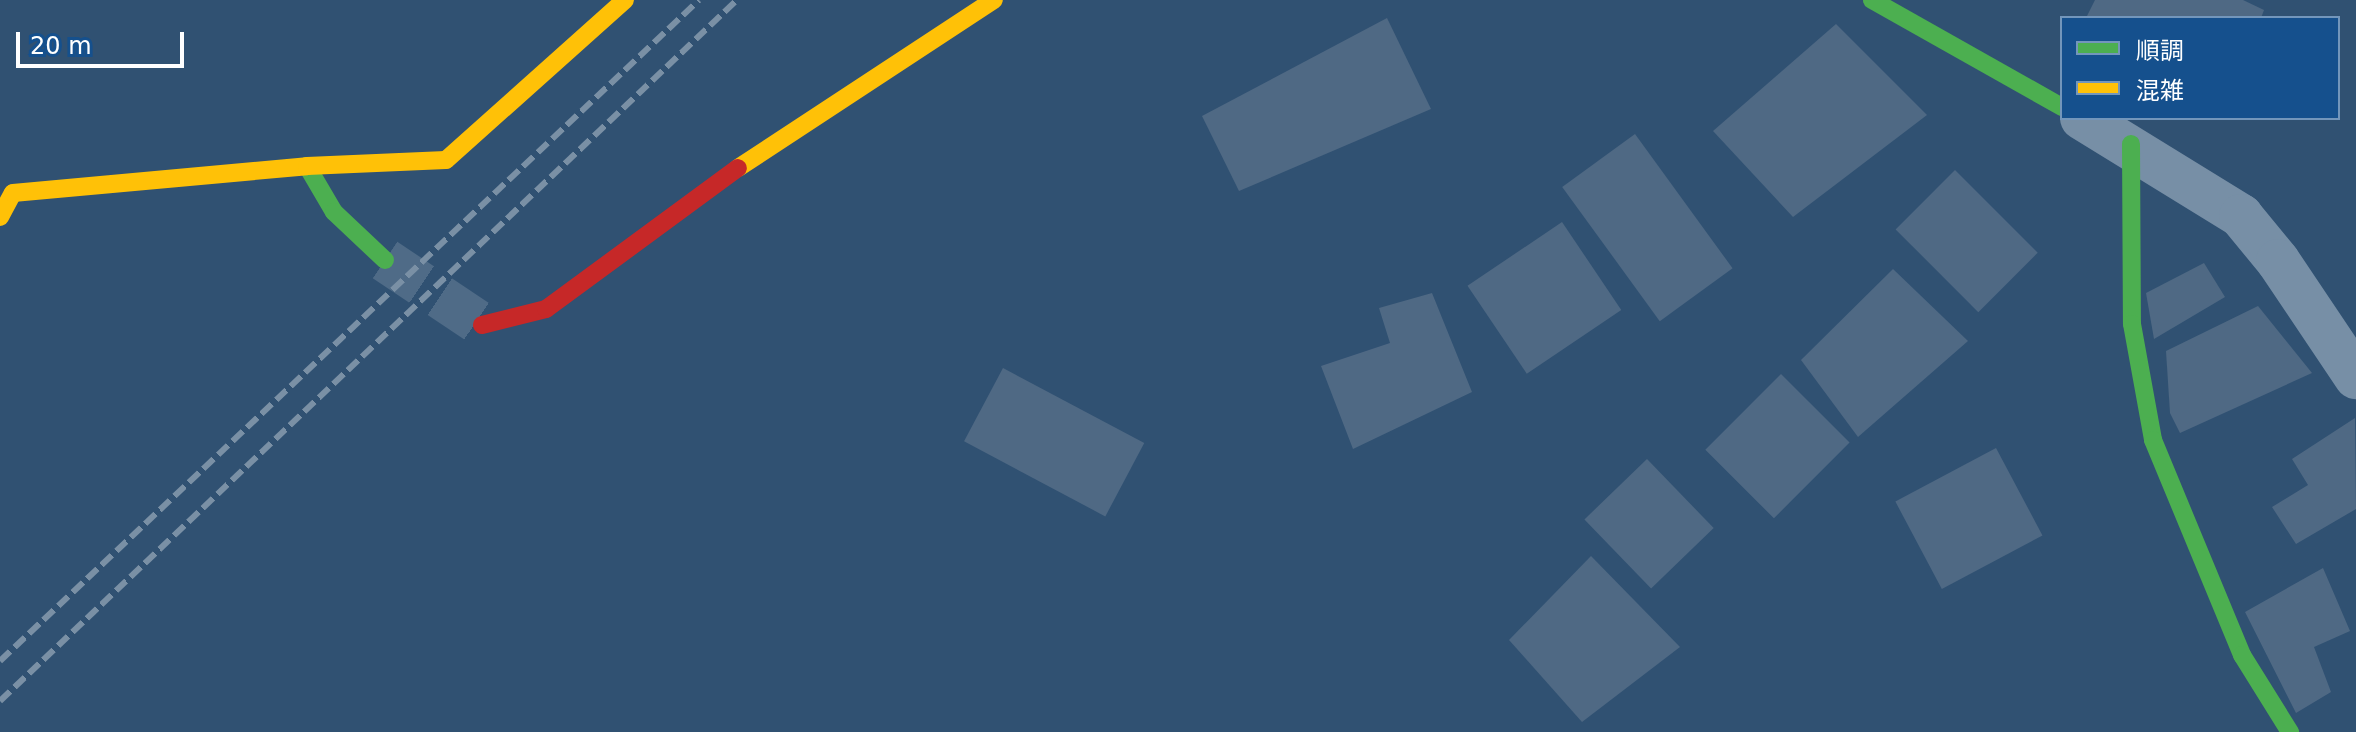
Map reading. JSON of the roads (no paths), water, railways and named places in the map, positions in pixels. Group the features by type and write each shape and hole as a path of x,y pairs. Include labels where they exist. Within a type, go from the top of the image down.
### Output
{"street":[{"path":"4,200 307,166 446,160 625,0"},
{"path":"482,325 546,309 774,142 994,0"},
{"path":"1872,0 2060,106"},
{"path":"2086,120 2131,144 2241,216 2278,261 2356,377"},
{"path":"2131,144 2132,324 2153,440 2242,655 2290,732"},
{"path":"307,166 334,212 385,260"}],"tunnel":[{"path":"385,260 482,325"}],"railway":[{"path":"0,661 699,0"},
{"path":"0,701 737,0"}]}
